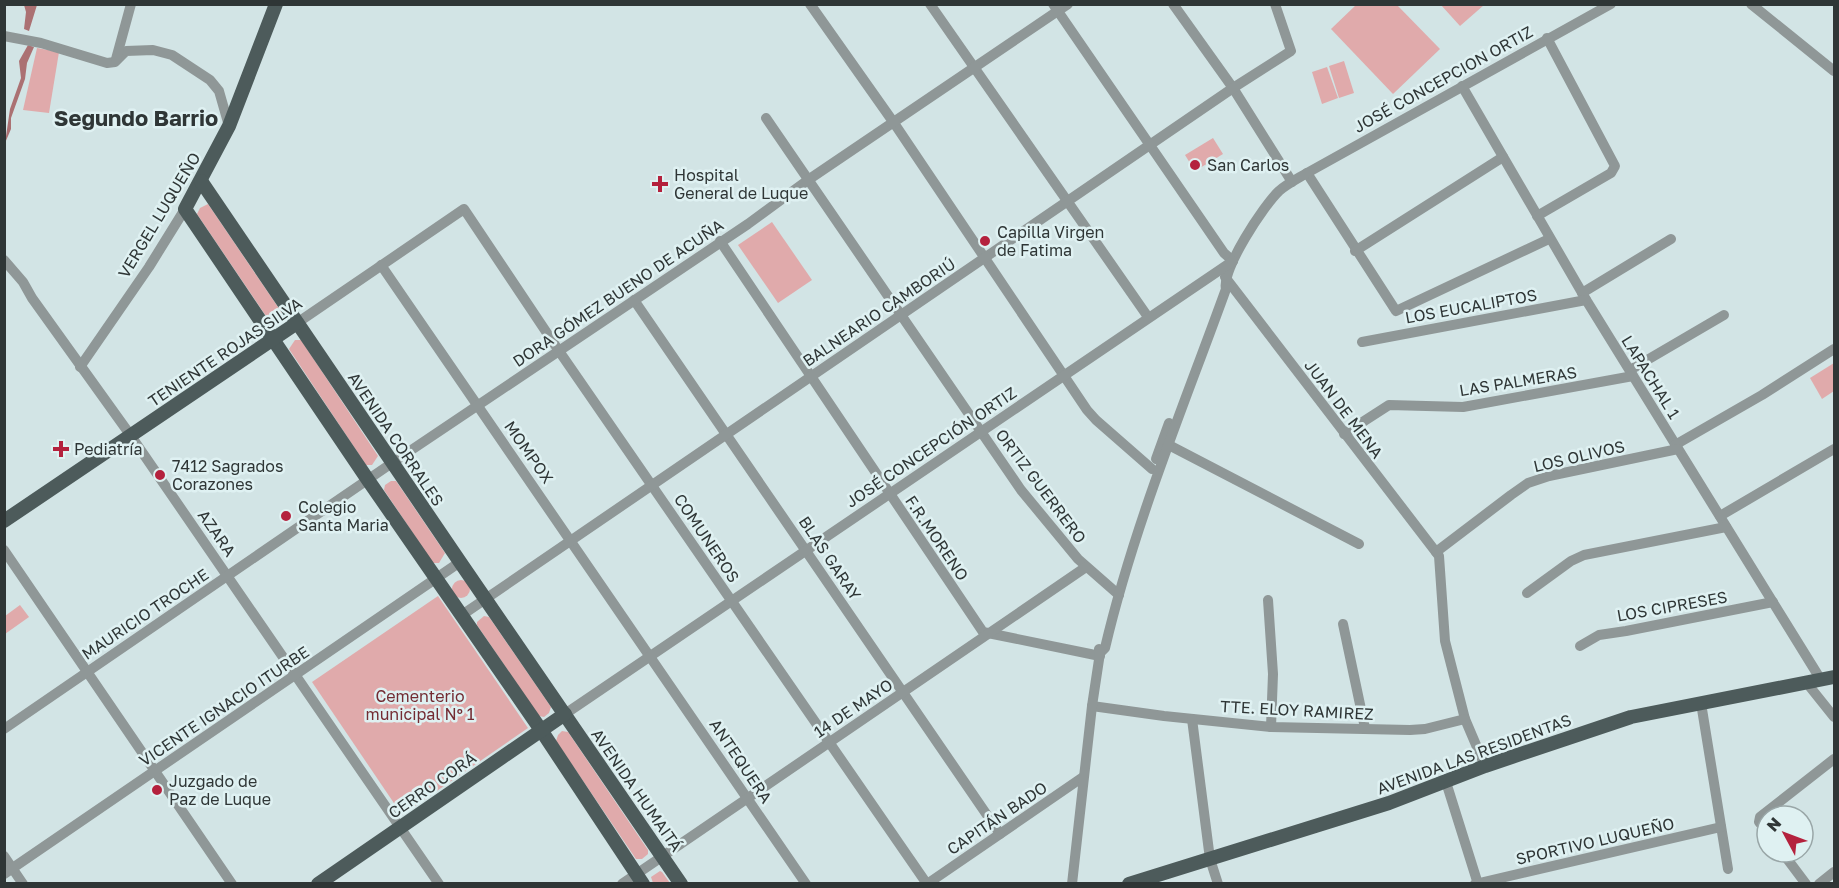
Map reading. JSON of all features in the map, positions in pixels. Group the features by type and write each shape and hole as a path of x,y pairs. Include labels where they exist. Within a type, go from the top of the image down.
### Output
{"main road":[{"name":"VERGEL LUQUEÑO","path":"185,209 229,126 276,4"},
{"name":"AVENIDA CORRALES","path":"201,181 565,714"},
{"path":"185,209 541,730 640,879"},
{"name":"TENIENTE ROJAS SILVA","path":"4,521 297,322"},
{"name":"AVENIDA LAS RESIDENTAS","path":"1129,884 1389,803 1485,766 1631,717 1828,678"},
{"name":"CERRO CORÁ","path":"318,884 565,714"},
{"name":"AVENIDA HUMAITÁ","path":"565,714 681,884"}],"street":[{"path":"115,62 131,4"},
{"path":"810,4 894,123 984,259 1096,420 1152,469"},
{"path":"930,4 973,69 1148,317"},
{"name":"DORA GÓMEZ BUENO DE ACUÑA","path":"392,463 973,69 1055,8 1068,4"},
{"path":"1173,4 1233,88 1292,182"},
{"name":"BALNEARIO CAMBORIÚ","path":"462,615 1150,144 1291,51 1275,4"},
{"name":"JOSÉ CONCEPCION ORTIZ","path":"1292,182 1611,4"},
{"path":"1751,4 1834,71"},
{"path":"1055,8 1224,253 1233,261 1224,293 1165,443 1115,593"},
{"path":"4,36 41,43 107,63 115,62 126,51 163,52 180,59 216,85 229,126"},
{"path":"1538,216 1611,173 1615,166 1547,38"},
{"name":"LAPACHAL 1","path":"1462,86 1584,297 1773,602 1828,678"},
{"name":"ORTIZ GUERRERO","path":"766,118 1021,490 1086,567 1115,593"},
{"path":"1355,251 1503,158"},
{"path":"1307,173 1355,251 1397,311 1549,239"},
{"name":"JOSÉ CONCEPCIÓN ORTIZ","path":"565,714 1233,261 1268,203 1281,189 1292,182"},
{"name":"VERGEL LUQUEÑO","path":"80,367 149,267 185,209"},
{"name":"TENIENTE ROJAS SILVA","path":"297,322 464,209"},
{"name":"COMUNEROS","path":"464,209 559,351 927,884"},
{"path":"1584,297 1671,239"},
{"name":"F.R.MORENO","path":"720,242 982,632 987,635"},
{"name":"AZARA","path":"4,260 23,282 80,367 131,436 439,884"},
{"name":"MOMPOX","path":"381,265 651,656"},
{"path":"1208,277 1218,274 1226,281"},
{"name":"JUAN DE MENA","path":"1226,281 1438,554"},
{"name":"LOS EUCALIPTOS","path":"1362,342 1584,297"},
{"name":"BLAS GARAY","path":"634,300 1000,834"},
{"name":"LAS PALMERAS","path":"1344,434 1389,405 1463,407 1631,373 1724,315"},
{"name":"LOS OLIVOS","path":"1438,554 1528,483 1549,476 1677,447 1834,349"},
{"path":"1072,884 1083,777 1100,654 1105,648 1115,593 1152,469 1165,443"},
{"path":"1165,443 1359,544"},
{"path":"1720,516 1834,449"},
{"name":"MAURICIO TROCHE","path":"4,729 392,463"},
{"path":"1527,593 1571,561 1584,555 1726,526"},
{"path":"4,550 232,884"},
{"path":"1438,554 1445,641 1465,719 1485,766"},
{"name":"VICENTE IGNACIO ITURBE","path":"8,871 460,562"},
{"name":"14 DE MAYO","path":"622,884 640,879 663,856 1086,567"},
{"path":"1268,600 1273,674 1271,727"},
{"name":"LOS CIPRESES","path":"1580,646 1607,632 1626,631 1773,602"},
{"path":"1343,624 1365,728"},
{"path":"987,635 1100,654"},
{"name":"ANTEQUERA","path":"651,656 806,884"},
{"path":"1806,682 1834,717"},
{"path":"1701,703 1728,869"},
{"name":"TTE. ELOY RAMIREZ","path":"1092,705 1271,727 1410,730 1425,729 1465,719"},
{"path":"1192,719 1210,859 1218,884"},
{"path":"1778,804 1834,759"},
{"name":"CAPITÁN BADO","path":"927,884 1083,777"},
{"path":"1446,782 1477,883"},
{"name":"SPORTIVO LUQUEÑO","path":"1477,883 1721,827"},
{"path":"4,856 8,871 23,884"},
{"path":"1791,864 1806,884"},
{"path":"1819,884 1834,872"}],"green space":[{"path":"1356,5 1397,5 1440,49 1393,94 1331,29"},
{"path":"1441,5 1484,5 1460,26"},
{"path":"37,48 59,52 49,113 23,110"},
{"path":"1344,61 1354,93 1339,98 1329,66"},
{"path":"1327,67 1338,98 1322,104 1312,72"},
{"path":"1213,138 1223,154 1195,171 1185,155"},
{"path":"208,204 282,313 277,322 270,322 197,214 200,208"},
{"path":"772,222 812,280 778,303 738,245"},
{"path":"295,340 301,340 378,456 372,465 366,465 289,349"},
{"path":"1834,363 1834,391 1822,399 1810,378"},
{"path":"396,481 445,553 439,563 433,563 384,490 385,485"},
{"path":"461,580 467,583 470,589 467,595 461,598 455,595 452,589 455,583"},
{"name":"Cementerio municipal Nº 1","path":"438,596 528,728 402,815 312,682"},
{"path":"20,605 29,617 5,634 5,616"},
{"path":"484,616 489,617 551,707 549,713 544,717 539,716 477,625 477,622"},
{"path":"562,731 568,732 648,850 648,854 642,859 636,859 556,741"},
{"path":"660,871 670,883 653,883 651,877"}],"shaded area":[{"path":"24,5 37,5 29,31 24,29 26,12"},
{"path":"28,45 34,47 27,63 25,79 5,143 10,109 21,78 19,61"}],"place":[{"name":"San Carlos","path":"1195,165"},
{"name":"Hospital General de Luque","path":"660,184"},
{"name":"Capilla Virgen de Fatima","path":"985,241"},
{"name":"Pediatría","path":"61,449"},
{"name":"7412 Sagrados Corazones","path":"160,475"},
{"name":"Colegio Santa Maria","path":"286,516"},
{"name":"Juzgado de Paz de Luque","path":"157,790"}],"district":[{"name":"Segundo Barrio","path":"136,117"}]}
